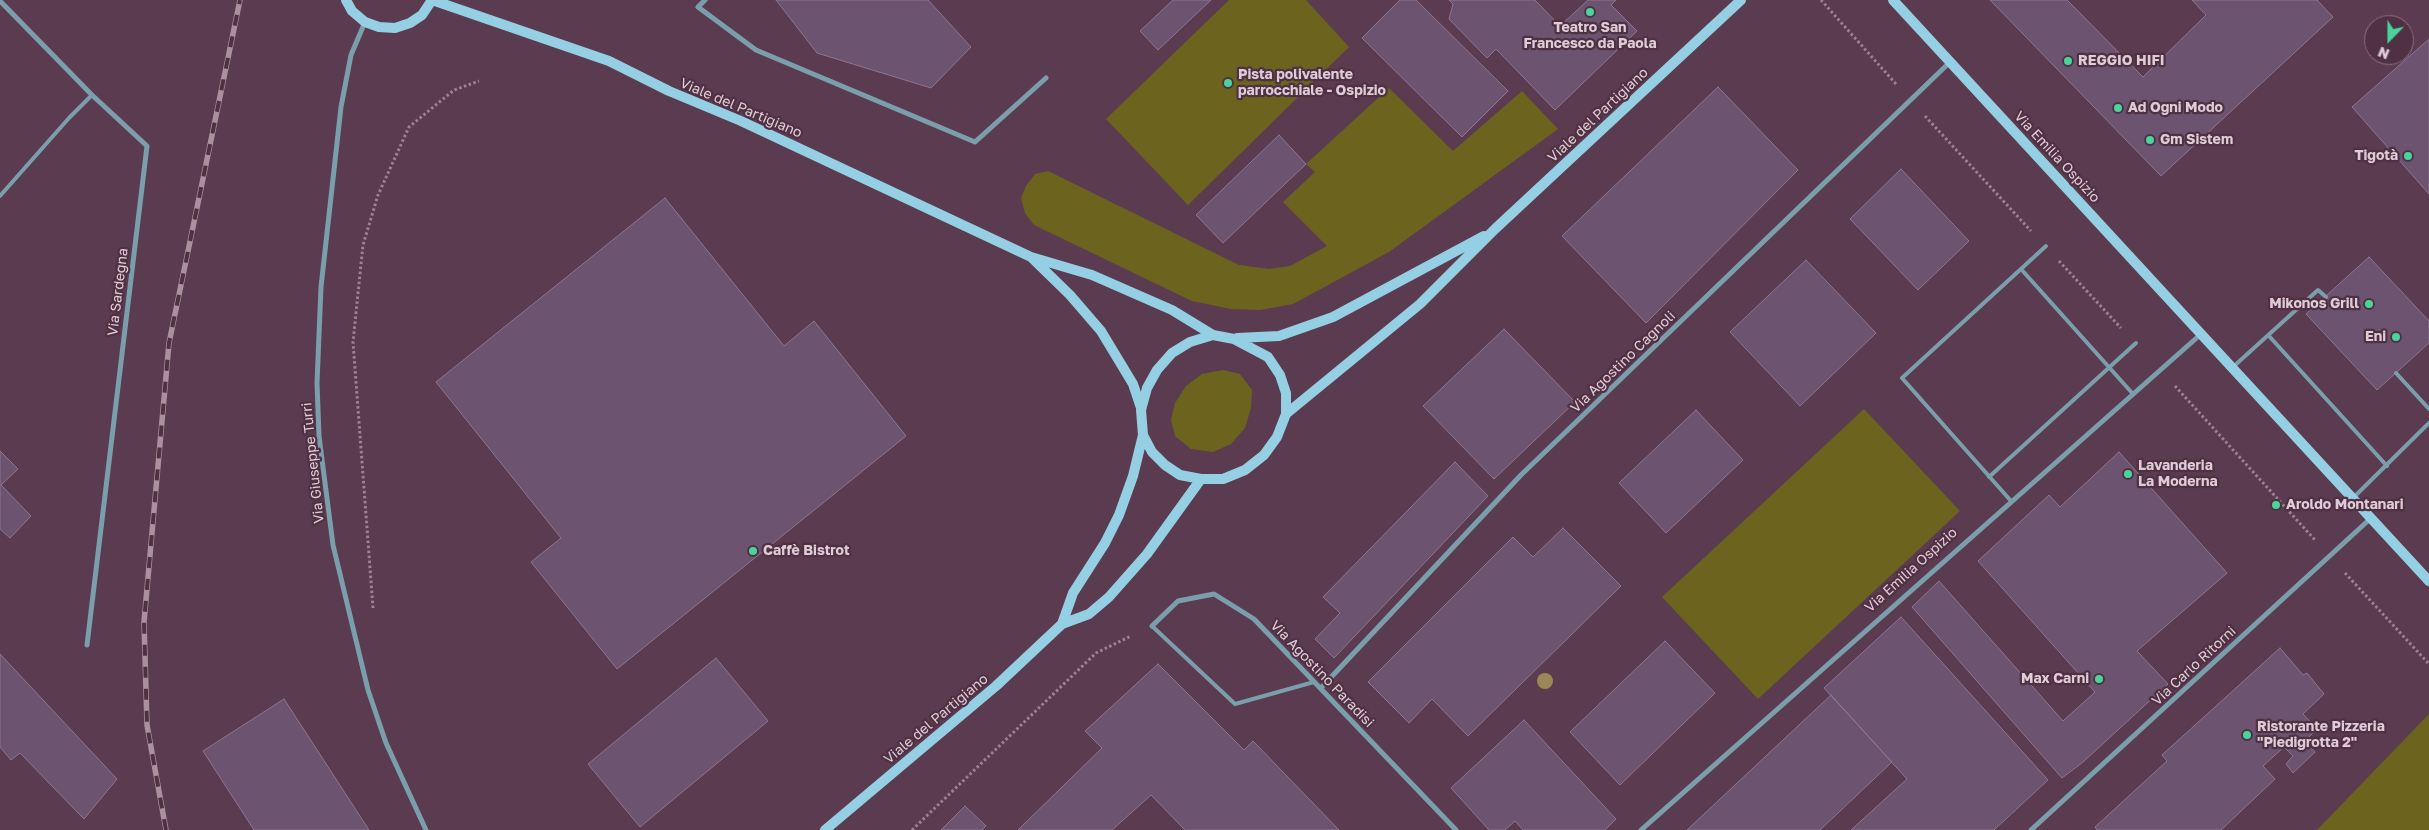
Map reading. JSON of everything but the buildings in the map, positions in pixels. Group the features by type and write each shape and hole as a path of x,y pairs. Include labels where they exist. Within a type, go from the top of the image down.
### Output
{"main road":[{"path":"346,0 352,11 365,22 379,27 395,28 410,23 422,15 432,0"},
{"name":"Viale del Partigiano","path":"432,0 487,21 531,33 609,61 668,91 741,121 1031,257 1092,275 1172,310 1213,335 1234,339 1278,336 1334,317 1495,229"},
{"name":"Viale del Partigiano","path":"1286,414 1420,304 1495,229 1741,0"},
{"name":"Via Emilia Ospizio","path":"1893,0 2429,581"},
{"name":"Viale del Partigiano","path":"1031,257 1070,295 1101,331 1133,384 1141,410 1143,435 1133,476 1120,515 1105,543 1073,593 1062,624"},
{"name":"Viale del Partigiano","path":"1141,410 1147,388 1157,370 1172,353 1190,342 1213,335"},
{"name":"Viale del Partigiano","path":"1143,435 1152,452 1165,465 1180,475 1201,479 1223,478 1245,470 1264,455 1277,436 1286,414 1286,393 1280,375 1268,357 1234,339"},
{"name":"Viale del Partigiano","path":"825,830 996,686 1062,624 1089,614 1109,597 1147,554 1201,479"}],"street":[{"path":"705,0 698,7 756,50 974,142 1046,78"},
{"name":"Via Sardegna","path":"0,1 92,95 147,146 87,645"},
{"name":"Via Giuseppe Turri","path":"365,22 351,55 341,107 321,287 317,383 319,436 333,546 368,690 386,743 426,830"},
{"name":"Via Agostino Cagnoli","path":"1321,688 1521,476 1950,62"},
{"name":"Via Emilia Ospizio","path":"1641,830 1951,553 2201,334"},
{"name":"Via Carlo Ritorni","path":"2032,830 2371,518"},
{"name":"Via Agostino Paradisi","path":"1152,626 1178,601 1214,594 1254,619 1456,830"}],"lane":[{"path":"0,196 69,118 92,95"},
{"path":"2010,501 1902,378 2046,246"},
{"path":"2021,269 2108,369 2133,394"},
{"path":"2233,368 2318,290 2326,297"},
{"path":"2268,336 2387,466"},
{"path":"1989,478 2136,343"},
{"path":"2396,373 2429,409"},
{"path":"2353,498 2429,424"},
{"path":"1152,626 1235,704 1314,682"}],"path":[{"path":"373,612 353,342 363,245 378,195 408,127 454,90 479,81"},
{"path":"912,830 1096,653 1152,626"}],"shaded area":[{"name":"Pista polivalente parrocchiale - Ospizio","path":"1229,0 1306,0 1349,47 1188,205 1106,119"},
{"path":"1389,88 1453,151 1522,91 1558,129 1389,252 1293,304 1260,310 1231,309 1192,301 1034,225 1025,213 1021,198 1026,186 1035,174 1048,171 1239,265 1269,269 1290,266 1327,246 1283,202 1315,172 1306,164"},
{"path":"1223,370 1240,374 1252,390 1251,408 1245,428 1231,444 1213,452 1191,449 1175,436 1171,420 1175,403 1186,386 1202,374"},
{"path":"1864,409 1960,511 1758,699 1662,597"},
{"path":"2429,714 2429,830 2317,830"}],"railway":[{"path":"166,830 147,725 144,622 169,343 240,0"}],"place":[{"name":"Teatro San Francesco da Paola","path":"1590,12"},
{"name":"REGGIO HIFI","path":"2068,61"},
{"name":"Pista polivalente parrocchiale - Ospizio","path":"1228,83"},
{"name":"Ad Ogni Modo","path":"2118,108"},
{"name":"Gm Sistem","path":"2150,140"},
{"name":"Tigotà","path":"2408,156"},
{"name":"Mikonos Grill","path":"2369,304"},
{"name":"Eni","path":"2396,337"},
{"name":"Lavanderia La Moderna","path":"2128,474"},
{"name":"Aroldo Montanari","path":"2276,505"},
{"name":"Caffè Bistrot","path":"753,551"},
{"name":"Max Carni","path":"2099,679"},
{"name":"Ristorante Pizzeria \"Piedigrotta 2\"","path":"2247,735"}]}
